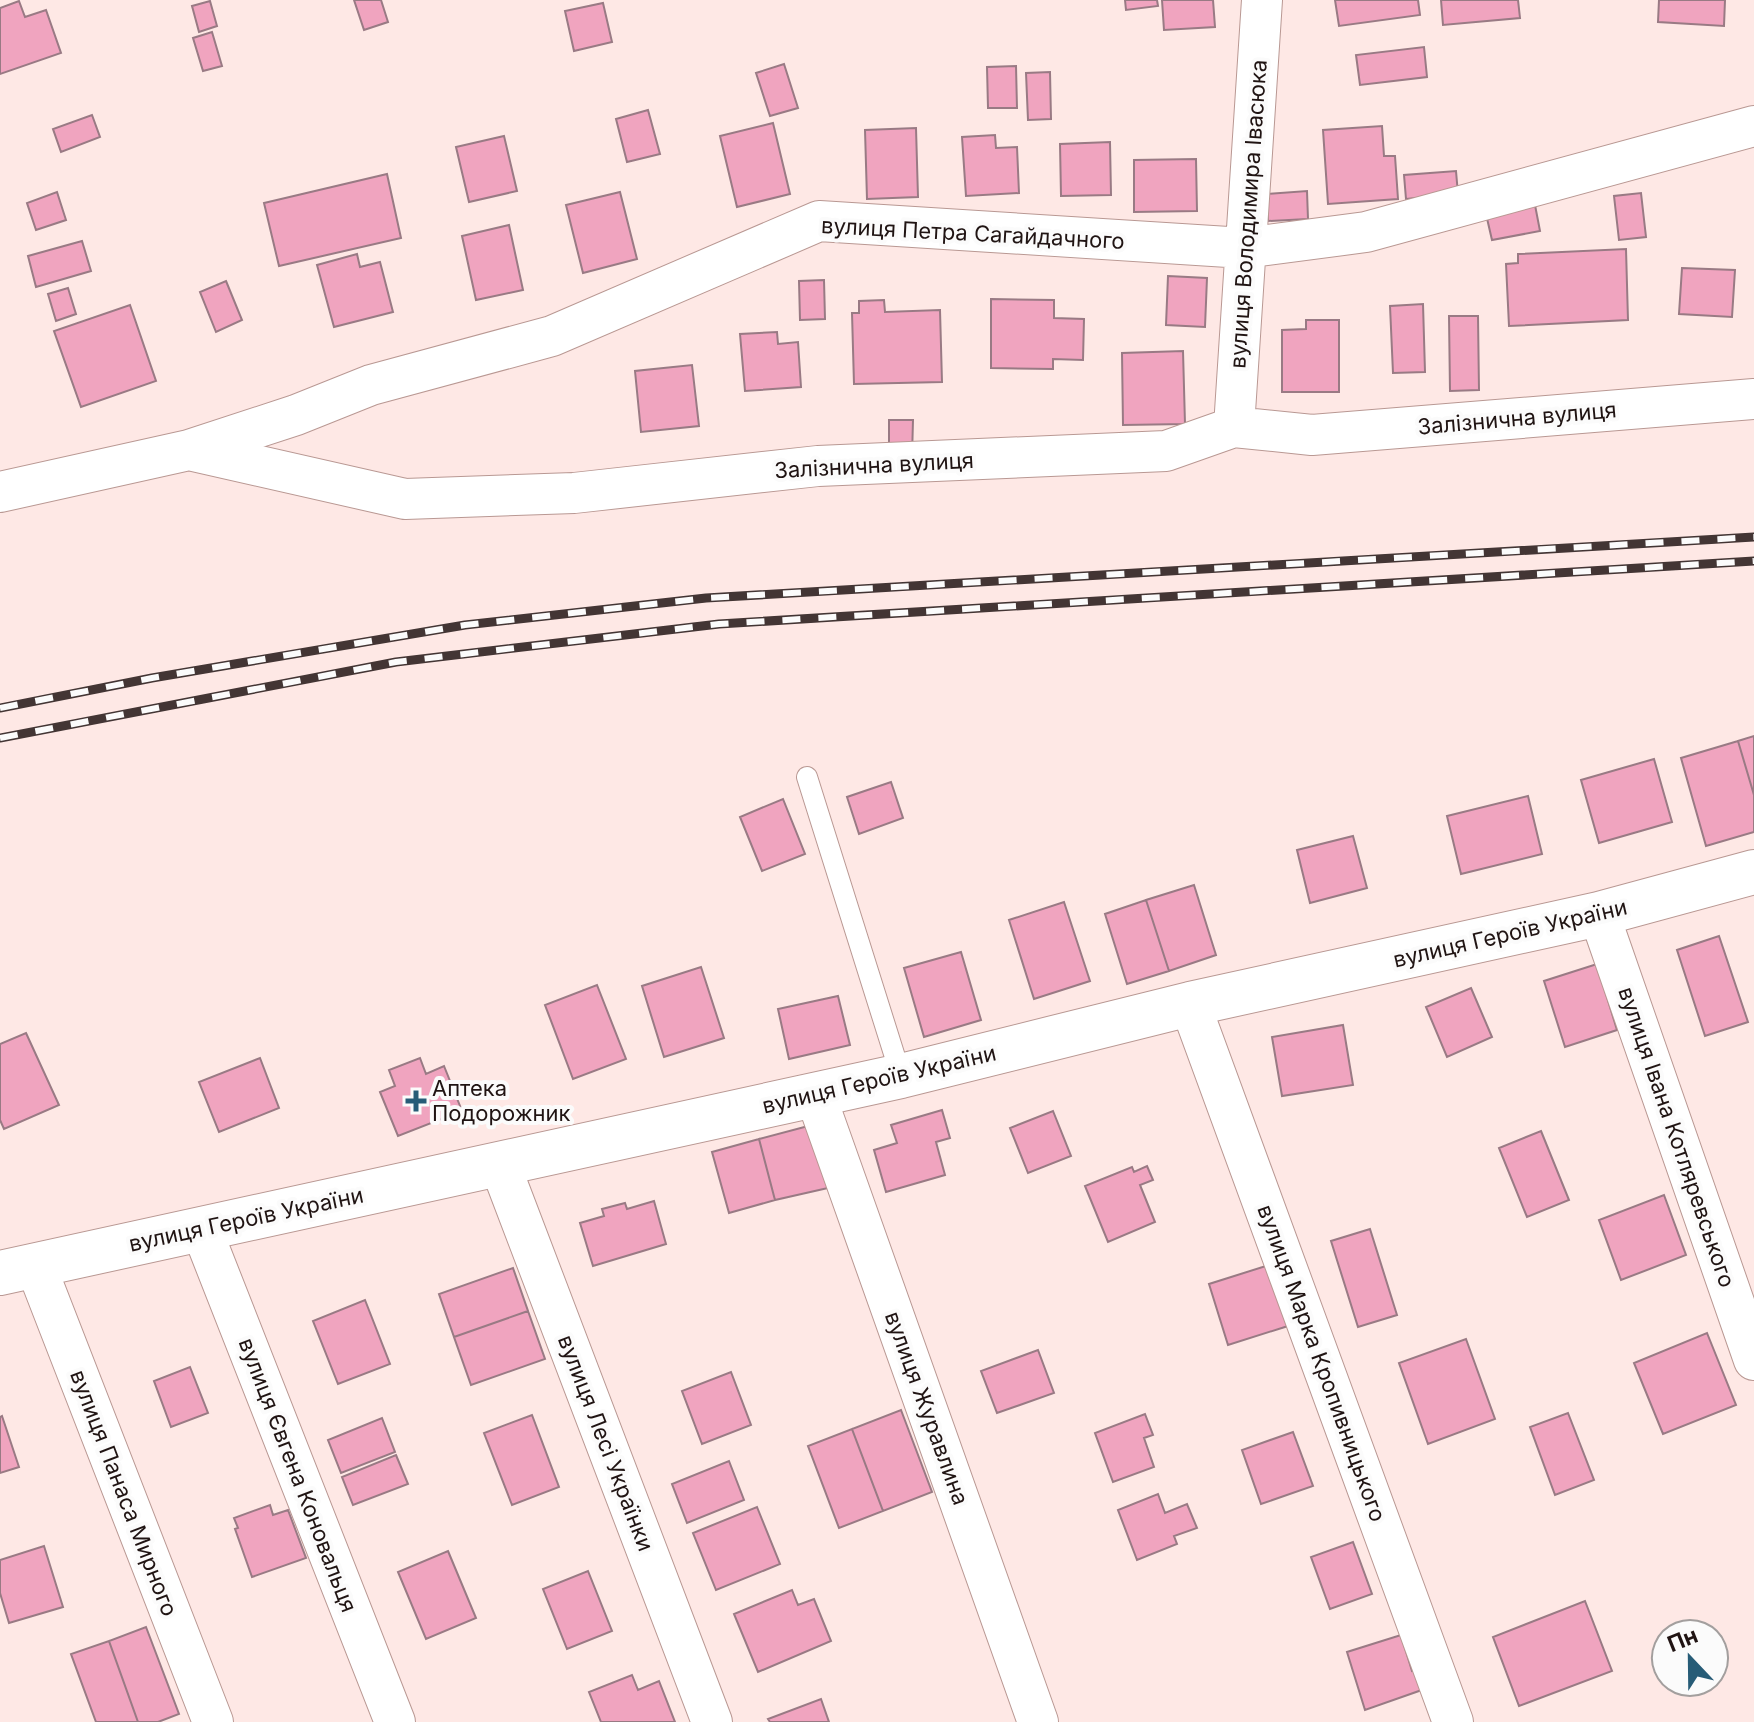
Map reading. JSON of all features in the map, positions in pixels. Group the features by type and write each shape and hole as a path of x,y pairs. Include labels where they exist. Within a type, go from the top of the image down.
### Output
{"street":[{"name":"вулиця Володимира Івасюка","path":"1234,427 1262,0"},
{"name":"вулиця Петра Сагайдачного","path":"189,450 296,415 371,385 552,336 819,221 1244,248 1366,232 1754,126"},
{"name":"Залізнична вулиця","path":"0,492 189,450 405,499 574,493 818,466 1166,451 1234,427 1312,435 1754,399"},
{"name":"вулиця Героїв України","path":"18,1269 901,1076 1190,1004 1599,914 1754,872"},
{"name":"вулиця Івана Котляревського","path":"1599,914 1754,1360"},
{"name":"вулиця Марка Кропивницького","path":"1190,1004 1453,1722"},
{"name":"вулиця Журавлина","path":"815,1094 1038,1722"},
{"name":"вулиця Лесі Українки","path":"500,1165 712,1722"},
{"name":"вулиця Євгена Коновальця","path":"201,1228 395,1722"},
{"name":"вулиця Панаса Мирного","path":"18,1269 213,1722"}],"lane":[{"path":"807,777 901,1076"}],"building":[{"path":"354,0 381,0 388,22 364,30"},
{"path":"1125,0 1157,0 1158,6 1126,10"},
{"path":"1162,0 1213,0 1215,27 1164,30"},
{"path":"1335,0 1418,0 1420,15 1339,26"},
{"path":"1441,0 1518,0 1520,18 1443,25"},
{"path":"1659,0 1725,0 1724,26 1658,22"},
{"path":"19,1 25,17 46,10 61,53 0,74 0,8"},
{"path":"210,1 217,26 199,32 192,6"},
{"path":"603,3 612,42 574,51 565,11"},
{"path":"212,32 222,66 203,71 193,38"},
{"path":"1424,47 1427,77 1360,85 1356,55"},
{"path":"784,64 798,108 770,116 756,73"},
{"path":"1016,66 1017,108 988,108 987,67"},
{"path":"1050,72 1051,119 1028,120 1026,73"},
{"path":"648,110 660,154 627,162 616,119"},
{"path":"92,115 100,137 61,152 53,129"},
{"path":"773,123 790,194 737,207 720,136"},
{"path":"1382,126 1384,156 1395,156 1398,199 1328,204 1323,130"},
{"path":"916,128 918,197 867,199 865,130"},
{"path":"995,135 996,148 1017,147 1019,193 966,196 962,137"},
{"path":"504,136 517,191 469,202 456,147"},
{"path":"1110,142 1111,195 1061,196 1060,144"},
{"path":"1196,159 1197,211 1134,212 1134,160"},
{"path":"1456,171 1458,194 1406,199 1404,175"},
{"path":"387,174 401,238 279,266 264,203"},
{"path":"1307,191 1308,219 1268,221 1266,194"},
{"path":"57,192 66,220 36,230 27,203"},
{"path":"620,192 637,259 583,273 566,205"},
{"path":"1641,193 1646,237 1619,240 1614,196"},
{"path":"1535,205 1540,231 1492,240 1486,214"},
{"path":"509,225 523,290 476,300 462,236"},
{"path":"82,241 91,271 36,287 28,256"},
{"path":"1626,249 1628,320 1509,326 1506,264 1518,263 1518,254"},
{"path":"357,254 360,267 380,262 393,312 334,327 317,265"},
{"path":"1682,268 1735,270 1732,317 1679,314"},
{"path":"1168,276 1207,278 1205,327 1166,325"},
{"path":"824,280 825,319 800,320 799,281"},
{"path":"226,281 242,320 216,332 200,292"},
{"path":"68,288 76,314 56,321 48,294"},
{"path":"991,299 1054,300 1054,318 1084,319 1083,360 1053,359 1053,369 991,368"},
{"path":"884,300 885,312 940,310 942,382 854,384 852,313 859,313 859,301"},
{"path":"1423,304 1425,372 1393,373 1390,306"},
{"path":"130,305 156,381 81,407 54,331"},
{"path":"1449,316 1478,316 1479,390 1450,391"},
{"path":"1306,320 1339,320 1339,392 1282,392 1282,330 1306,329"},
{"path":"777,332 778,344 798,342 801,387 745,391 740,334"},
{"path":"1183,351 1185,424 1123,425 1122,353"},
{"path":"692,365 699,426 641,432 635,371"},
{"path":"889,420 913,420 912,457 889,456"},
{"path":"1754,736 1754,795 1738,741"},
{"path":"1738,741 1754,795 1754,832 1706,846 1681,758"},
{"path":"1654,759 1672,822 1599,843 1581,780"},
{"path":"891,782 903,818 859,834 847,797"},
{"path":"1528,796 1542,854 1461,874 1447,816"},
{"path":"783,799 805,854 762,871 740,817"},
{"path":"1353,836 1367,888 1310,903 1297,850"},
{"path":"1194,885 1216,955 1169,971 1146,900"},
{"path":"1146,900 1169,971 1127,984 1105,914"},
{"path":"1064,902 1090,981 1034,999 1009,920"},
{"path":"1719,936 1748,1022 1705,1036 1677,950"},
{"path":"961,952 981,1020 924,1037 904,968"},
{"path":"1597,964 1617,1030 1565,1047 1544,981"},
{"path":"701,967 724,1038 664,1057 642,986"},
{"path":"597,985 626,1059 573,1079 545,1005"},
{"path":"1471,988 1492,1037 1447,1057 1426,1007"},
{"path":"838,996 850,1045 789,1059 778,1009"},
{"path":"1343,1025 1353,1085 1282,1096 1272,1037"},
{"path":"26,1033 59,1105 4,1129 0,1120 0,1044"},
{"path":"260,1058 279,1108 219,1132 199,1082"},
{"path":"420,1058 426,1074 444,1066 462,1111 398,1136 380,1092 395,1086 389,1070"},
{"path":"942,1110 950,1138 936,1142 945,1175 886,1192 874,1150 897,1143 891,1125"},
{"path":"1053,1111 1071,1156 1028,1173 1010,1128"},
{"path":"812,1125 828,1188 775,1200 759,1139"},
{"path":"1541,1131 1569,1200 1527,1217 1499,1148"},
{"path":"759,1139 775,1200 729,1213 712,1152"},
{"path":"1147,1166 1153,1180 1140,1185 1155,1222 1108,1242 1085,1186 1132,1167 1134,1172"},
{"path":"1664,1195 1686,1255 1621,1280 1599,1220"},
{"path":"654,1201 666,1244 593,1266 580,1223 604,1216 602,1209 625,1203 627,1209"},
{"path":"1370,1229 1397,1315 1358,1327 1331,1241"},
{"path":"1269,1265 1288,1326 1228,1345 1209,1284"},
{"path":"513,1268 528,1311 454,1337 439,1294"},
{"path":"365,1300 390,1364 338,1384 313,1321"},
{"path":"528,1311 545,1359 471,1385 454,1337"},
{"path":"1707,1333 1736,1405 1663,1434 1634,1363"},
{"path":"1466,1339 1495,1419 1428,1444 1399,1363"},
{"path":"1038,1350 1054,1393 997,1413 981,1371"},
{"path":"190,1367 208,1413 171,1427 154,1381"},
{"path":"731,1372 751,1425 702,1444 682,1391"},
{"path":"901,1410 932,1492 883,1511 852,1429"},
{"path":"1568,1413 1594,1480 1555,1495 1530,1427"},
{"path":"1145,1414 1153,1435 1144,1438 1154,1467 1113,1482 1095,1433"},
{"path":"532,1415 559,1487 512,1505 484,1433"},
{"path":"0,1417 19,1467 0,1473"},
{"path":"382,1418 395,1452 341,1473 328,1440"},
{"path":"852,1429 883,1511 839,1528 808,1446"},
{"path":"1293,1432 1313,1486 1261,1504 1242,1450"},
{"path":"396,1455 408,1484 353,1505 342,1477"},
{"path":"729,1461 744,1500 687,1523 672,1484"},
{"path":"1158,1494 1165,1513 1187,1504 1197,1528 1174,1536 1177,1544 1137,1560 1118,1510"},
{"path":"270,1505 273,1515 288,1510 306,1558 252,1577 234,1518"},
{"path":"757,1507 780,1564 716,1590 693,1533"},
{"path":"1353,1542 1372,1594 1330,1609 1311,1557"},
{"path":"44,1546 63,1607 9,1623 0,1593 0,1560"},
{"path":"448,1551 476,1618 426,1639 398,1572"},
{"path":"588,1571 612,1631 567,1649 543,1589"},
{"path":"792,1590 798,1605 814,1599 831,1641 758,1672 734,1614"},
{"path":"1585,1601 1612,1671 1519,1706 1493,1637"},
{"path":"146,1627 179,1714 158,1722 138,1722 109,1641"},
{"path":"1401,1635 1412,1671 1430,1665 1436,1685 1365,1710 1347,1652"},
{"path":"109,1641 138,1722 96,1722 71,1654"},
{"path":"632,1675 638,1690 659,1681 675,1722 601,1722 589,1692"},
{"path":"821,1699 829,1722 770,1722 768,1719"}],"railway":[{"path":"0,708 152,678 465,625 706,598 1754,537"},
{"path":"0,738 396,662 719,624 1754,561"}],"place":[{"name":"Аптека Подорожник","path":"416,1101"}]}
